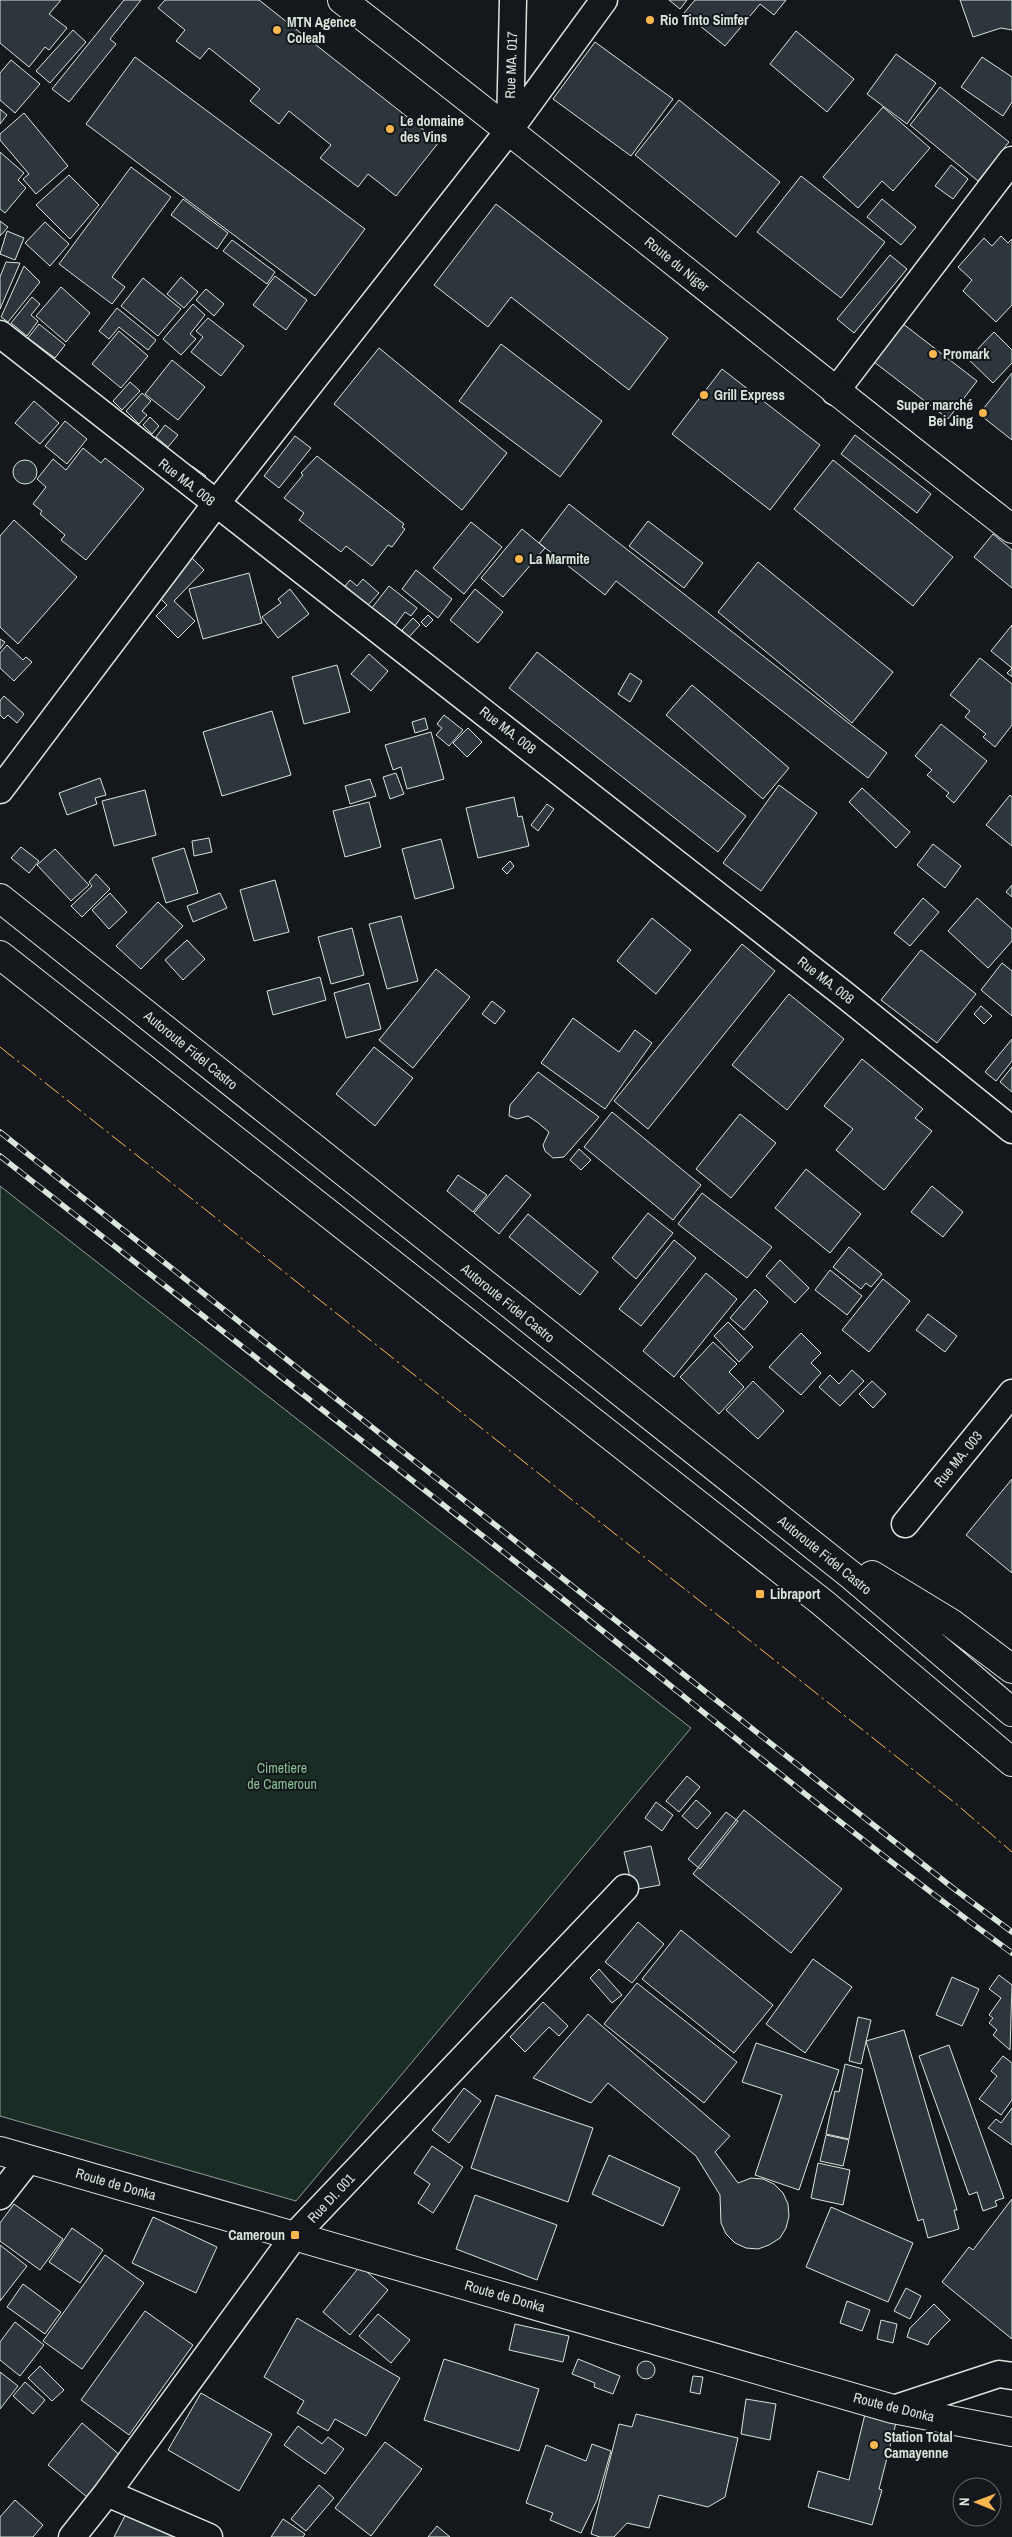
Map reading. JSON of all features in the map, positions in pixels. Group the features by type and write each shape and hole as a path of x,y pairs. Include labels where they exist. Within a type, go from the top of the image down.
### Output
{"main road":[{"name":"Route du Niger","path":"342,0 510,130 835,392 1012,529"},
{"name":"Autoroute Fidel Castro","path":"0,898 852,1576 1012,1712"},
{"path":"0,955 823,1603 1012,1762"},
{"path":"774,1515 951,1623 1012,1669"},
{"name":"Route de Donka","path":"0,2151 893,2409 1012,2432"}],"street":[{"name":"Rue MA. 017","path":"510,130 513,0"},
{"path":"0,790 215,505 510,130 604,0"},
{"path":"835,392 1012,160"},
{"name":"Rue MA. 008","path":"0,334 215,505 459,692 846,996 1012,1130"},
{"name":"Rue MA. 003","path":"904,1524 1012,1393"},
{"name":"Rue DI. 001","path":"72,2537 107,2493 295,2235 625,1888"},
{"path":"0,2196 29,2160"},
{"path":"893,2409 999,2374 1012,2376"},
{"path":"107,2493 209,2537"}],"green space":[{"name":"Cimetiere de Cameroun","path":"0,1186 691,1728 296,2201 0,2116"}],"building":[{"path":"0,0 61,0 49,14 67,28 49,50 45,47 29,67 0,43"},
{"path":"124,0 141,0 110,39 116,44 69,102 52,89"},
{"path":"165,0 259,0 439,142 396,196 368,174 358,187 320,158 331,145 289,111 279,124 250,101 260,89 209,48 200,59 176,41 185,30 158,8"},
{"path":"669,0 687,0 680,9"},
{"path":"695,0 786,0 774,15 760,4 725,46 684,13"},
{"path":"960,0 1012,0 1012,30 1001,28 973,37"},
{"path":"73,30 86,42 50,83 36,71"},
{"path":"796,31 854,79 827,112 770,64"},
{"path":"595,42 673,99 631,156 553,99"},
{"path":"896,54 936,83 907,124 867,94"},
{"path":"135,57 365,229 315,296 86,124"},
{"path":"982,57 1012,77 1012,102 1003,116 961,87"},
{"path":"11,60 40,84 15,113 0,100 0,73"},
{"path":"940,87 1009,142 978,181 910,125"},
{"path":"679,100 780,182 736,237 635,155"},
{"path":"883,107 930,148 893,191 882,181 858,208 823,177"},
{"path":"0,109 7,115 0,124"},
{"path":"24,113 68,166 36,194 23,179 29,174 0,140 0,134"},
{"path":"0,152 24,173 18,180 26,188 5,213 0,209"},
{"path":"951,165 968,179 953,199 935,186"},
{"path":"131,167 171,197 112,277 125,287 112,304 59,264"},
{"path":"69,175 99,205 70,239 36,205"},
{"path":"801,176 885,242 841,298 757,232"},
{"path":"183,199 228,233 217,249 171,215"},
{"path":"882,199 916,227 901,245 867,217"},
{"path":"496,204 668,338 629,390 511,297 488,327 434,285"},
{"path":"0,221 8,227 0,236"},
{"path":"45,222 69,244 50,266 25,243"},
{"path":"7,231 24,238 15,260 0,254"},
{"path":"1001,236 1008,243 1012,239 1012,305 996,322 963,291 972,280 958,267 984,238 992,246"},
{"path":"232,240 275,272 267,284 223,251"},
{"path":"890,255 907,269 854,333 837,319"},
{"path":"6,262 20,263 0,309 0,277"},
{"path":"24,266 40,282 8,322 1,317"},
{"path":"275,276 307,300 286,330 253,305"},
{"path":"181,277 198,292 184,308 167,294"},
{"path":"143,278 181,309 158,336 121,306"},
{"path":"61,287 90,313 66,342 36,316"},
{"path":"206,289 224,304 214,316 196,300"},
{"path":"32,297 40,304 31,315 38,321 27,336 11,323"},
{"path":"193,304 205,315 190,334 196,339 181,355 163,339"},
{"path":"117,308 156,340 148,350 119,327 109,339 99,331"},
{"path":"208,318 244,346 221,376 191,352 203,337 196,331"},
{"path":"898,320 977,381 948,419 869,358"},
{"path":"39,324 65,345 55,358 28,338"},
{"path":"119,331 148,356 121,388 92,364"},
{"path":"994,332 1012,350 1012,363 993,383 968,359"},
{"path":"501,344 602,421 560,477 459,401"},
{"path":"379,348 507,453 462,510 334,404"},
{"path":"172,360 205,387 178,420 145,394"},
{"path":"722,369 820,445 770,510 672,434"},
{"path":"1012,373 1012,440 979,414"},
{"path":"130,382 140,391 122,410 113,401"},
{"path":"142,393 151,401 142,411 147,415 139,424 126,411"},
{"path":"34,401 59,423 40,444 15,423"},
{"path":"150,417 159,426 152,434 143,425"},
{"path":"65,421 87,439 67,464 45,446"},
{"path":"165,425 178,435 168,447 156,437"},
{"path":"855,435 931,494 917,513 841,454"},
{"path":"295,436 311,448 279,488 264,476"},
{"path":"83,448 101,463 105,458 144,489 86,560 61,540 65,535 40,514 42,511 33,504 46,487 37,479 53,459 66,470"},
{"path":"317,456 404,524 402,527 405,529 392,547 388,545 372,566 346,546 341,552 299,520 304,513 284,498 303,475 301,473"},
{"path":"25,460 34,463 37,472 34,481 25,484 16,481 13,472 16,463"},
{"path":"833,460 953,557 913,606 794,509"},
{"path":"192,466 206,476 200,484 186,474"},
{"path":"569,504 887,753 868,778 616,581 605,595 539,543"},
{"path":"14,520 77,577 18,644 0,627 0,536"},
{"path":"648,521 703,563 684,588 629,546"},
{"path":"471,522 502,547 464,594 433,568"},
{"path":"522,529 545,548 503,597 481,578"},
{"path":"993,534 1012,550 1012,588 974,557"},
{"path":"191,557 204,570 174,601 195,621 178,638 156,616 167,605 156,594"},
{"path":"758,562 893,672 852,723 718,612"},
{"path":"416,570 452,599 438,618 402,589"},
{"path":"249,573 262,623 203,639 189,589"},
{"path":"363,579 379,593 368,605 345,586 350,580 357,586"},
{"path":"389,586 417,608 411,616 405,612 394,627 371,609"},
{"path":"290,589 309,614 278,638 262,617 281,603 278,599"},
{"path":"475,589 503,612 478,643 450,620"},
{"path":"428,615 433,620 426,627 421,622"},
{"path":"413,618 420,625 409,637 402,630"},
{"path":"1012,625 1012,668 991,651"},
{"path":"0,639 5,642 0,649"},
{"path":"7,645 23,660 26,657 32,662 14,681 0,668 0,653"},
{"path":"537,652 746,816 718,852 509,688"},
{"path":"369,654 388,671 371,691 351,674"},
{"path":"980,658 1012,684 1012,725 995,747 983,737 986,734 965,717 970,711 950,695"},
{"path":"337,665 350,712 304,724 292,677"},
{"path":"1012,668 1012,677 1007,673"},
{"path":"630,673 642,681 630,702 618,694"},
{"path":"692,685 789,768 763,799 666,715"},
{"path":"4,696 24,714 17,723 8,715 4,719 0,715 0,701"},
{"path":"272,711 291,775 222,796 203,732"},
{"path":"444,715 463,730 449,746 436,735 442,728 437,724"},
{"path":"425,718 428,729 415,733 412,722"},
{"path":"941,724 987,761 954,803 946,796 949,793 927,775 932,770 915,756"},
{"path":"468,728 482,742 467,757 453,743"},
{"path":"431,732 444,779 407,789 401,767 393,770 385,745"},
{"path":"396,773 404,794 390,799 383,777"},
{"path":"100,778 106,795 95,798 97,804 67,815 59,793"},
{"path":"370,779 376,796 350,804 345,786"},
{"path":"779,785 817,813 761,891 723,863"},
{"path":"862,788 910,832 896,848 849,802"},
{"path":"145,790 156,835 114,846 102,801"},
{"path":"1010,795 1012,797 1012,846 986,825"},
{"path":"514,797 518,817 522,816 529,846 478,858 466,808"},
{"path":"369,802 381,847 345,857 333,811"},
{"path":"547,804 554,809 538,831 531,825"},
{"path":"209,838 212,852 194,856 192,841"},
{"path":"441,839 454,888 415,899 402,849"},
{"path":"933,844 961,866 945,888 917,865"},
{"path":"21,847 39,861 29,873 11,858"},
{"path":"184,848 198,893 166,903 152,858"},
{"path":"55,849 89,885 71,901 37,865"},
{"path":"510,861 514,866 507,874 502,869"},
{"path":"96,874 110,889 82,917 71,906 92,886 89,882"},
{"path":"275,880 289,932 254,941 240,890"},
{"path":"1012,885 1012,897 1006,892"},
{"path":"110,893 127,912 109,929 92,910"},
{"path":"220,893 227,908 193,922 187,906"},
{"path":"923,898 939,912 910,946 894,933"},
{"path":"977,898 1012,929 1012,941 988,968 948,931"},
{"path":"158,902 183,926 141,969 116,946"},
{"path":"401,916 418,981 387,989 369,924"},
{"path":"652,918 691,950 656,994 617,961"},
{"path":"352,928 364,975 331,984 318,937"},
{"path":"187,940 205,959 183,980 165,960"},
{"path":"742,944 775,971 648,1129 614,1101"},
{"path":"921,950 976,994 937,1043 881,1000"},
{"path":"1002,963 1012,971 1012,1016 981,990"},
{"path":"436,969 470,997 413,1068 379,1040"},
{"path":"320,977 326,1000 273,1015 267,991"},
{"path":"369,983 381,1029 346,1038 334,993"},
{"path":"789,994 844,1039 787,1110 732,1065"},
{"path":"492,1001 505,1011 495,1024 482,1014"},
{"path":"981,1006 992,1016 984,1024 974,1014"},
{"path":"573,1018 619,1052 635,1030 652,1043 605,1109 541,1063"},
{"path":"1012,1039 1012,1061 996,1081 985,1072"},
{"path":"374,1047 413,1078 375,1126 336,1094"},
{"path":"862,1059 923,1109 915,1118 932,1131 884,1190 836,1150 853,1129 824,1106"},
{"path":"1012,1067 1012,1092 1000,1082"},
{"path":"538,1072 599,1117 564,1157 553,1158 545,1151 543,1145 549,1132 537,1122 528,1116 517,1119 509,1116 510,1105"},
{"path":"612,1112 701,1185 673,1220 584,1147"},
{"path":"740,1114 776,1143 731,1198 696,1169"},
{"path":"579,1149 591,1160 581,1170 570,1160"},
{"path":"806,1169 861,1214 830,1253 775,1208"},
{"path":"458,1175 487,1195 473,1212 447,1191"},
{"path":"506,1175 531,1195 499,1234 474,1213"},
{"path":"932,1186 963,1212 943,1237 911,1212"},
{"path":"702,1193 772,1247 747,1278 678,1224"},
{"path":"648,1213 673,1233 636,1279 612,1258"},
{"path":"528,1214 598,1272 580,1295 509,1237"},
{"path":"674,1240 696,1258 641,1326 619,1309"},
{"path":"849,1247 882,1274 871,1287 866,1283 861,1289 833,1267"},
{"path":"780,1260 809,1288 795,1303 766,1276"},
{"path":"830,1270 862,1296 847,1315 815,1290"},
{"path":"706,1273 737,1299 674,1377 643,1351"},
{"path":"883,1279 910,1301 869,1352 842,1330"},
{"path":"755,1289 768,1302 744,1330 730,1318"},
{"path":"928,1314 957,1336 945,1352 916,1330"},
{"path":"728,1322 753,1347 739,1362 714,1336"},
{"path":"801,1333 821,1353 811,1363 821,1373 801,1395 769,1367"},
{"path":"713,1342 737,1364 729,1372 744,1387 719,1414 680,1377"},
{"path":"852,1370 864,1381 840,1406 819,1387 830,1375 839,1384"},
{"path":"753,1381 784,1411 758,1439 726,1410"},
{"path":"872,1381 886,1394 873,1408 859,1394"},
{"path":"1012,1479 1012,1573 966,1535"},
{"path":"687,1776 700,1787 679,1812 666,1801"},
{"path":"696,1800 711,1813 697,1829 682,1816"},
{"path":"656,1802 673,1815 662,1831 645,1818"},
{"path":"744,1810 842,1889 791,1953 693,1874"},
{"path":"726,1812 738,1821 700,1869 688,1859"},
{"path":"651,1846 660,1885 633,1890 624,1852"},
{"path":"638,1922 664,1944 632,1983 605,1962"},
{"path":"681,1930 773,2005 734,2053 642,1979"},
{"path":"813,1959 852,1987 805,2053 766,2024"},
{"path":"599,1969 622,1995 612,2003 590,1978"},
{"path":"999,1975 1012,1985 1010,2050 993,2035 997,2030 989,2023 993,2018 989,2015 1001,1998 989,1989"},
{"path":"952,1977 979,1989 962,2026 936,2015"},
{"path":"637,1983 737,2062 704,2103 604,2024"},
{"path":"543,2002 568,2026 559,2036 549,2027 525,2052 510,2037"},
{"path":"588,2014 730,2136 715,2152 738,2183 751,2178 763,2179 774,2184 783,2193 788,2204 789,2216 786,2228 780,2238 758,2249 746,2248 735,2243 726,2234 721,2223 720,2195 696,2156 608,2083 591,2103 533,2078"},
{"path":"858,2017 871,2020 861,2064 849,2061"},
{"path":"904,2030 957,2210 954,2210 959,2229 928,2238 923,2219 918,2221 866,2041"},
{"path":"756,2043 839,2070 799,2190 755,2175 782,2095 742,2082"},
{"path":"949,2045 1004,2198 995,2201 997,2206 983,2211 977,2192 969,2195 919,2056"},
{"path":"1003,2056 1012,2063 1012,2100 1001,2115 979,2099 997,2076 991,2071"},
{"path":"845,2064 863,2069 849,2139 826,2134 835,2091 839,2092"},
{"path":"464,2088 481,2101 449,2143 432,2130"},
{"path":"496,2095 593,2128 568,2202 471,2168"},
{"path":"1012,2108 1012,2145 988,2128 996,2119 1001,2123"},
{"path":"826,2135 849,2140 843,2166 820,2161"},
{"path":"432,2146 463,2167 433,2213 418,2203 430,2184 414,2173"},
{"path":"609,2155 680,2188 663,2226 592,2194"},
{"path":"818,2163 850,2170 843,2205 811,2198"},
{"path":"475,2195 557,2225 537,2280 456,2249"},
{"path":"1012,2199 1012,2339 942,2282 969,2247 973,2250"},
{"path":"14,2204 63,2239 40,2270 0,2241 0,2223"},
{"path":"831,2207 913,2243 888,2302 806,2267"},
{"path":"153,2217 217,2247 196,2293 132,2263"},
{"path":"72,2228 103,2250 80,2283 49,2262"},
{"path":"0,2245 27,2266 0,2301"},
{"path":"105,2255 144,2283 82,2369 43,2341"},
{"path":"360,2266 388,2290 350,2335 323,2312"},
{"path":"23,2284 61,2312 45,2334 7,2307"},
{"path":"906,2288 921,2296 910,2319 894,2311"},
{"path":"847,2301 870,2310 862,2331 840,2323"},
{"path":"934,2304 950,2320 930,2340 928,2345 907,2337 910,2328"},
{"path":"145,2311 193,2345 129,2435 81,2400"},
{"path":"378,2314 410,2340 391,2363 359,2336"},
{"path":"297,2318 400,2378 366,2436 335,2419 328,2431 297,2413 304,2401 264,2377"},
{"path":"881,2320 897,2324 893,2343 877,2339"},
{"path":"15,2322 44,2345 20,2376 0,2360 0,2342"},
{"path":"515,2324 569,2336 563,2362 509,2350"},
{"path":"444,2359 539,2389 519,2451 424,2420"},
{"path":"578,2359 620,2376 613,2394 594,2387 595,2383 572,2374"},
{"path":"642,2361 650,2361 655,2366 653,2377 642,2379 637,2374 637,2366"},
{"path":"40,2366 64,2390 52,2401 28,2378"},
{"path":"0,2372 18,2386 0,2409"},
{"path":"693,2376 703,2377 700,2394 690,2392"},
{"path":"25,2382 45,2400 33,2414 13,2396"},
{"path":"201,2393 272,2434 239,2491 168,2450"},
{"path":"746,2399 776,2404 770,2440 741,2434"},
{"name":"Station Total Camayenne","path":"866,2410 897,2419 879,2489 882,2490 872,2525 808,2507 818,2471 849,2480"},
{"path":"636,2414 738,2438 725,2497 708,2507 659,2495 649,2528 627,2523 614,2537 600,2537 591,2534 619,2424 632,2427"},
{"path":"82,2423 121,2456 87,2497 48,2465"},
{"path":"298,2426 322,2444 328,2437 344,2449 325,2474 284,2445"},
{"path":"385,2442 422,2469 371,2536 335,2508"},
{"path":"592,2444 611,2451 597,2500 581,2533 550,2520 553,2513 526,2503 546,2445 586,2461"},
{"path":"319,2485 334,2498 306,2531 291,2519"},
{"path":"15,2500 43,2525 33,2537 0,2537 0,2517"},
{"path":"128,2510 183,2537 114,2537"},
{"path":"283,2519 305,2534 303,2537 271,2537"},
{"path":"437,2526 450,2537 428,2537"}],"railway":[{"path":"0,1132 953,1888 1012,1932"},
{"path":"0,1156 554,1592 838,1820 1012,1953"}],"power":[{"path":"0,1047 955,1803 1012,1852"}],"place":[{"name":"Rio Tinto Simfer","path":"650,20"},
{"name":"MTN Agence Coleah","path":"277,30"},
{"name":"Le domaine des Vins","path":"390,129"},
{"name":"Promark","path":"933,354"},
{"name":"Grill Express","path":"704,395"},
{"name":"Super marché Bei Jing","path":"983,413"},
{"name":"La Marmite","path":"519,559"},
{"name":"Libraport","path":"760,1594"},
{"name":"Cameroun","path":"295,2235"},
{"name":"Station Total Camayenne","path":"874,2445"}]}
